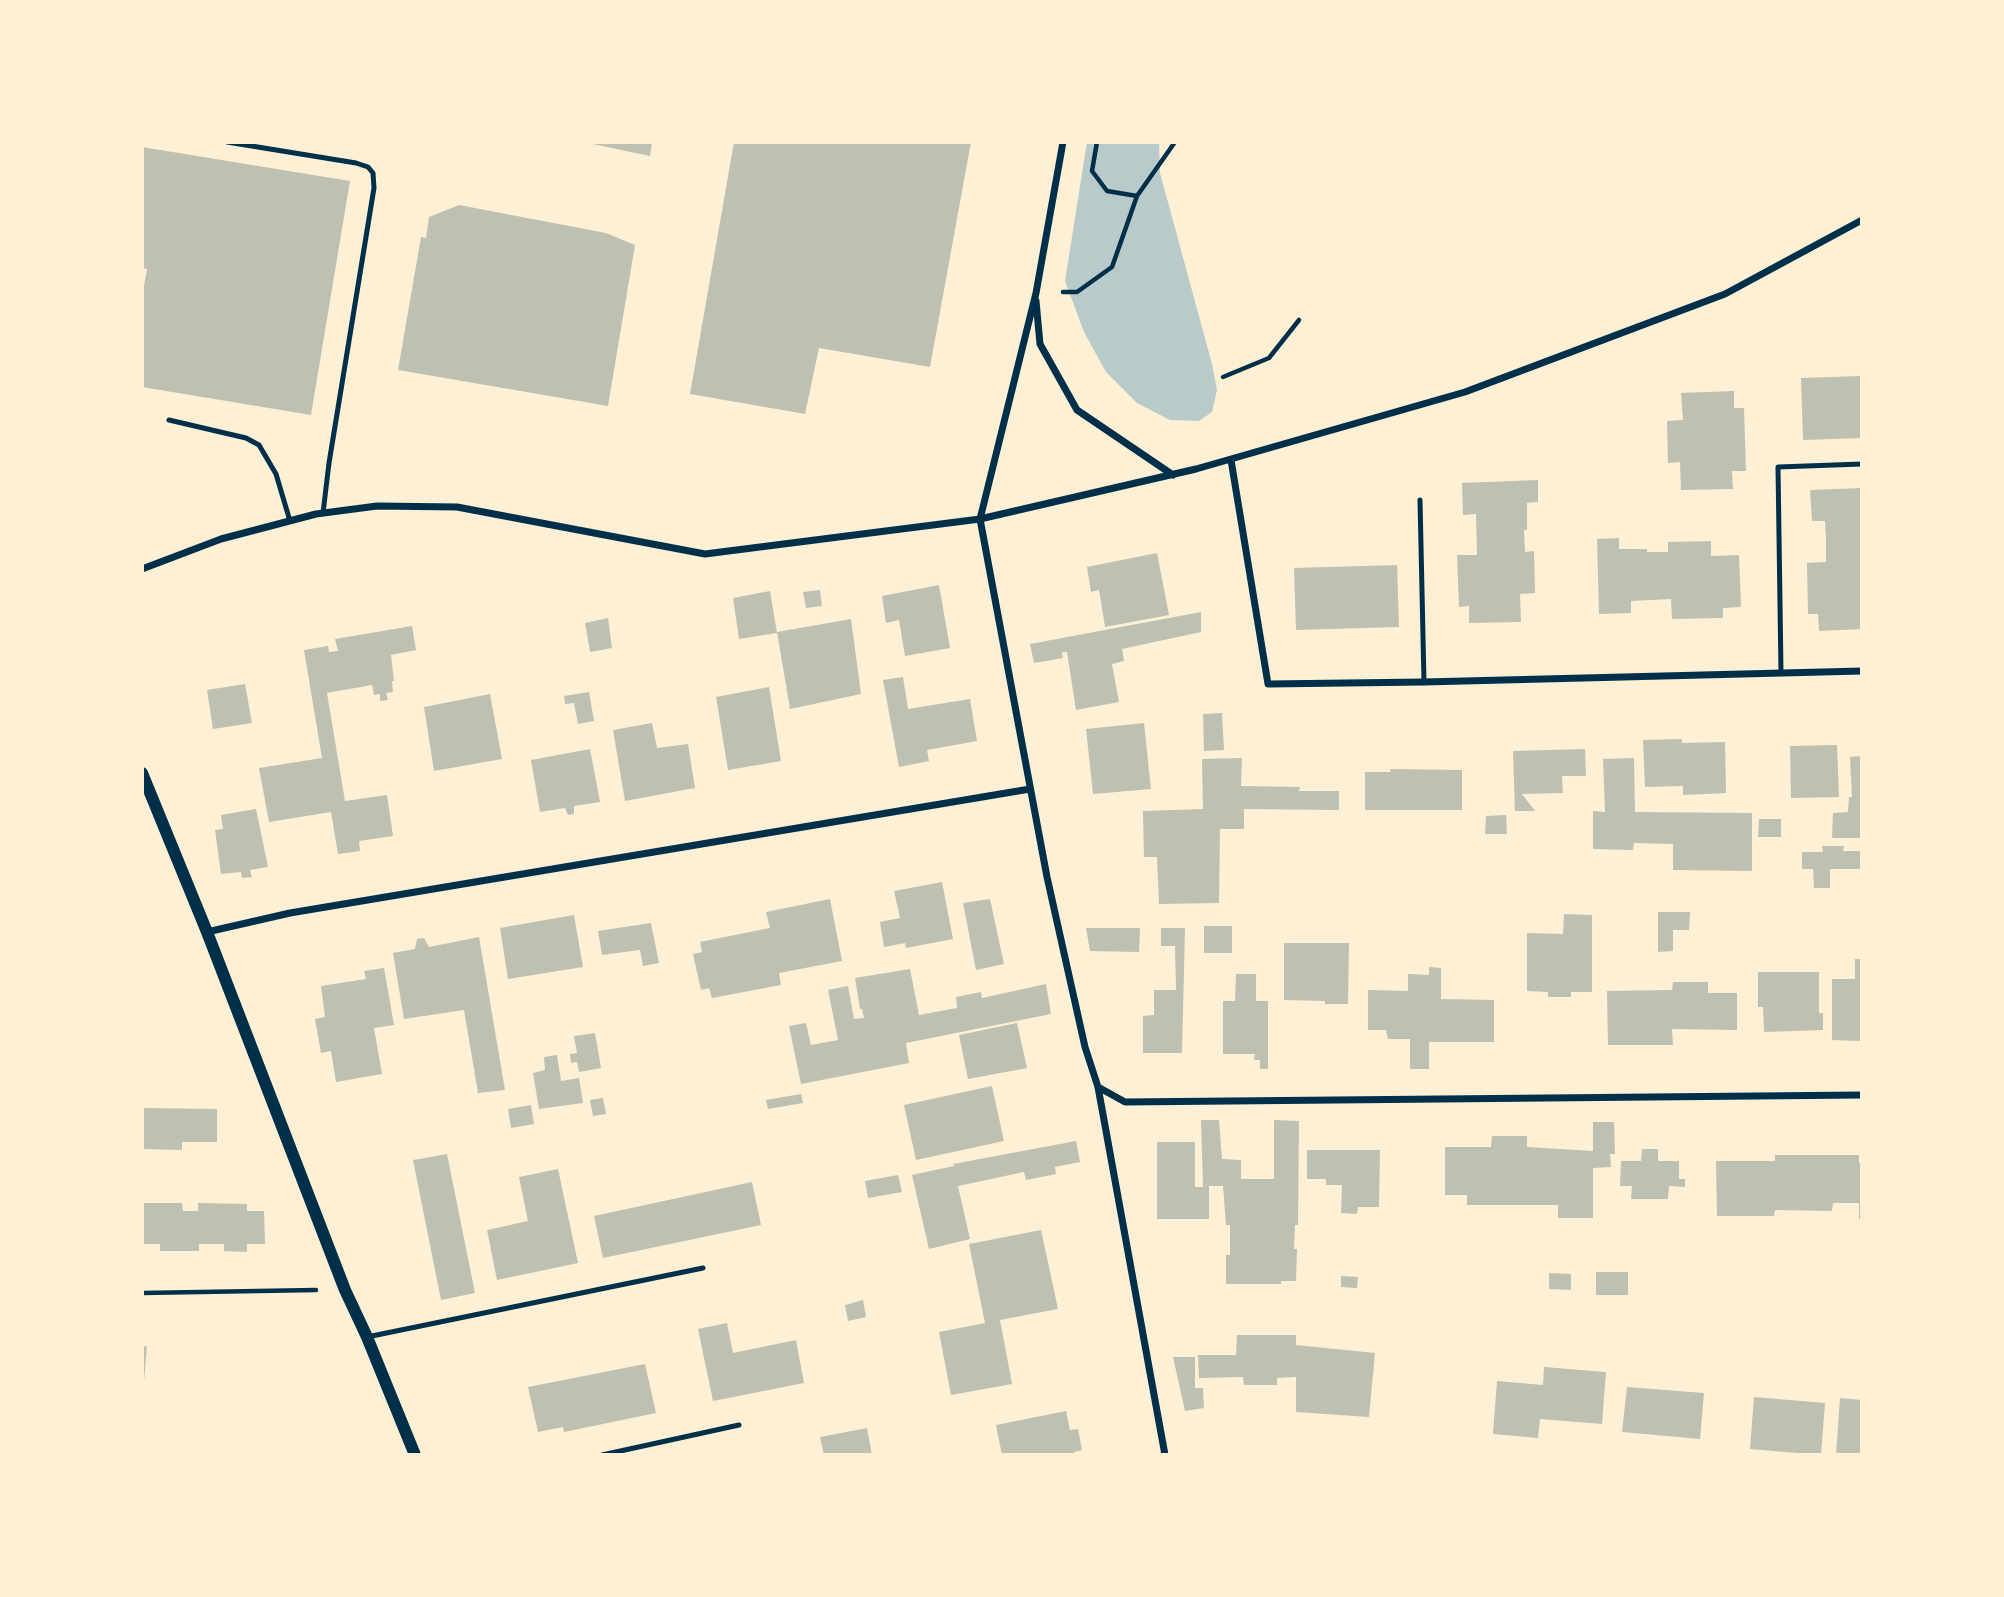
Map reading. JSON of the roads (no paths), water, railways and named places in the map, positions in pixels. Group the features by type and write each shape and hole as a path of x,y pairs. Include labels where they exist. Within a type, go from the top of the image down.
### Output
{"street":[{"path":"1063,142 1036,293 980,519 1030,789 1085,1047 1098,1087 1165,1455"},
{"path":"142,569 220,539 323,513 377,506 457,508 705,554 980,519 1231,460 1465,392 1725,294 1862,220"},
{"path":"1036,293 1040,344 1077,410 1173,475"},
{"path":"1231,460 1268,684 1862,671"},
{"path":"142,773 207,932 345,1290 415,1455"},
{"path":"207,932 290,913 1030,789"},
{"path":"1098,1087 1125,1102 1862,1095"}],"lane":[{"path":"227,142 356,163 368,167 373,173 374,188 323,513"},
{"path":"170,420 246,438 259,445 276,474 290,521"},
{"path":"1780,672 1778,467 1862,464"},
{"path":"1420,500 1423,682"},
{"path":"367,1337 703,1268"},
{"path":"603,1455 739,1425"}]}
